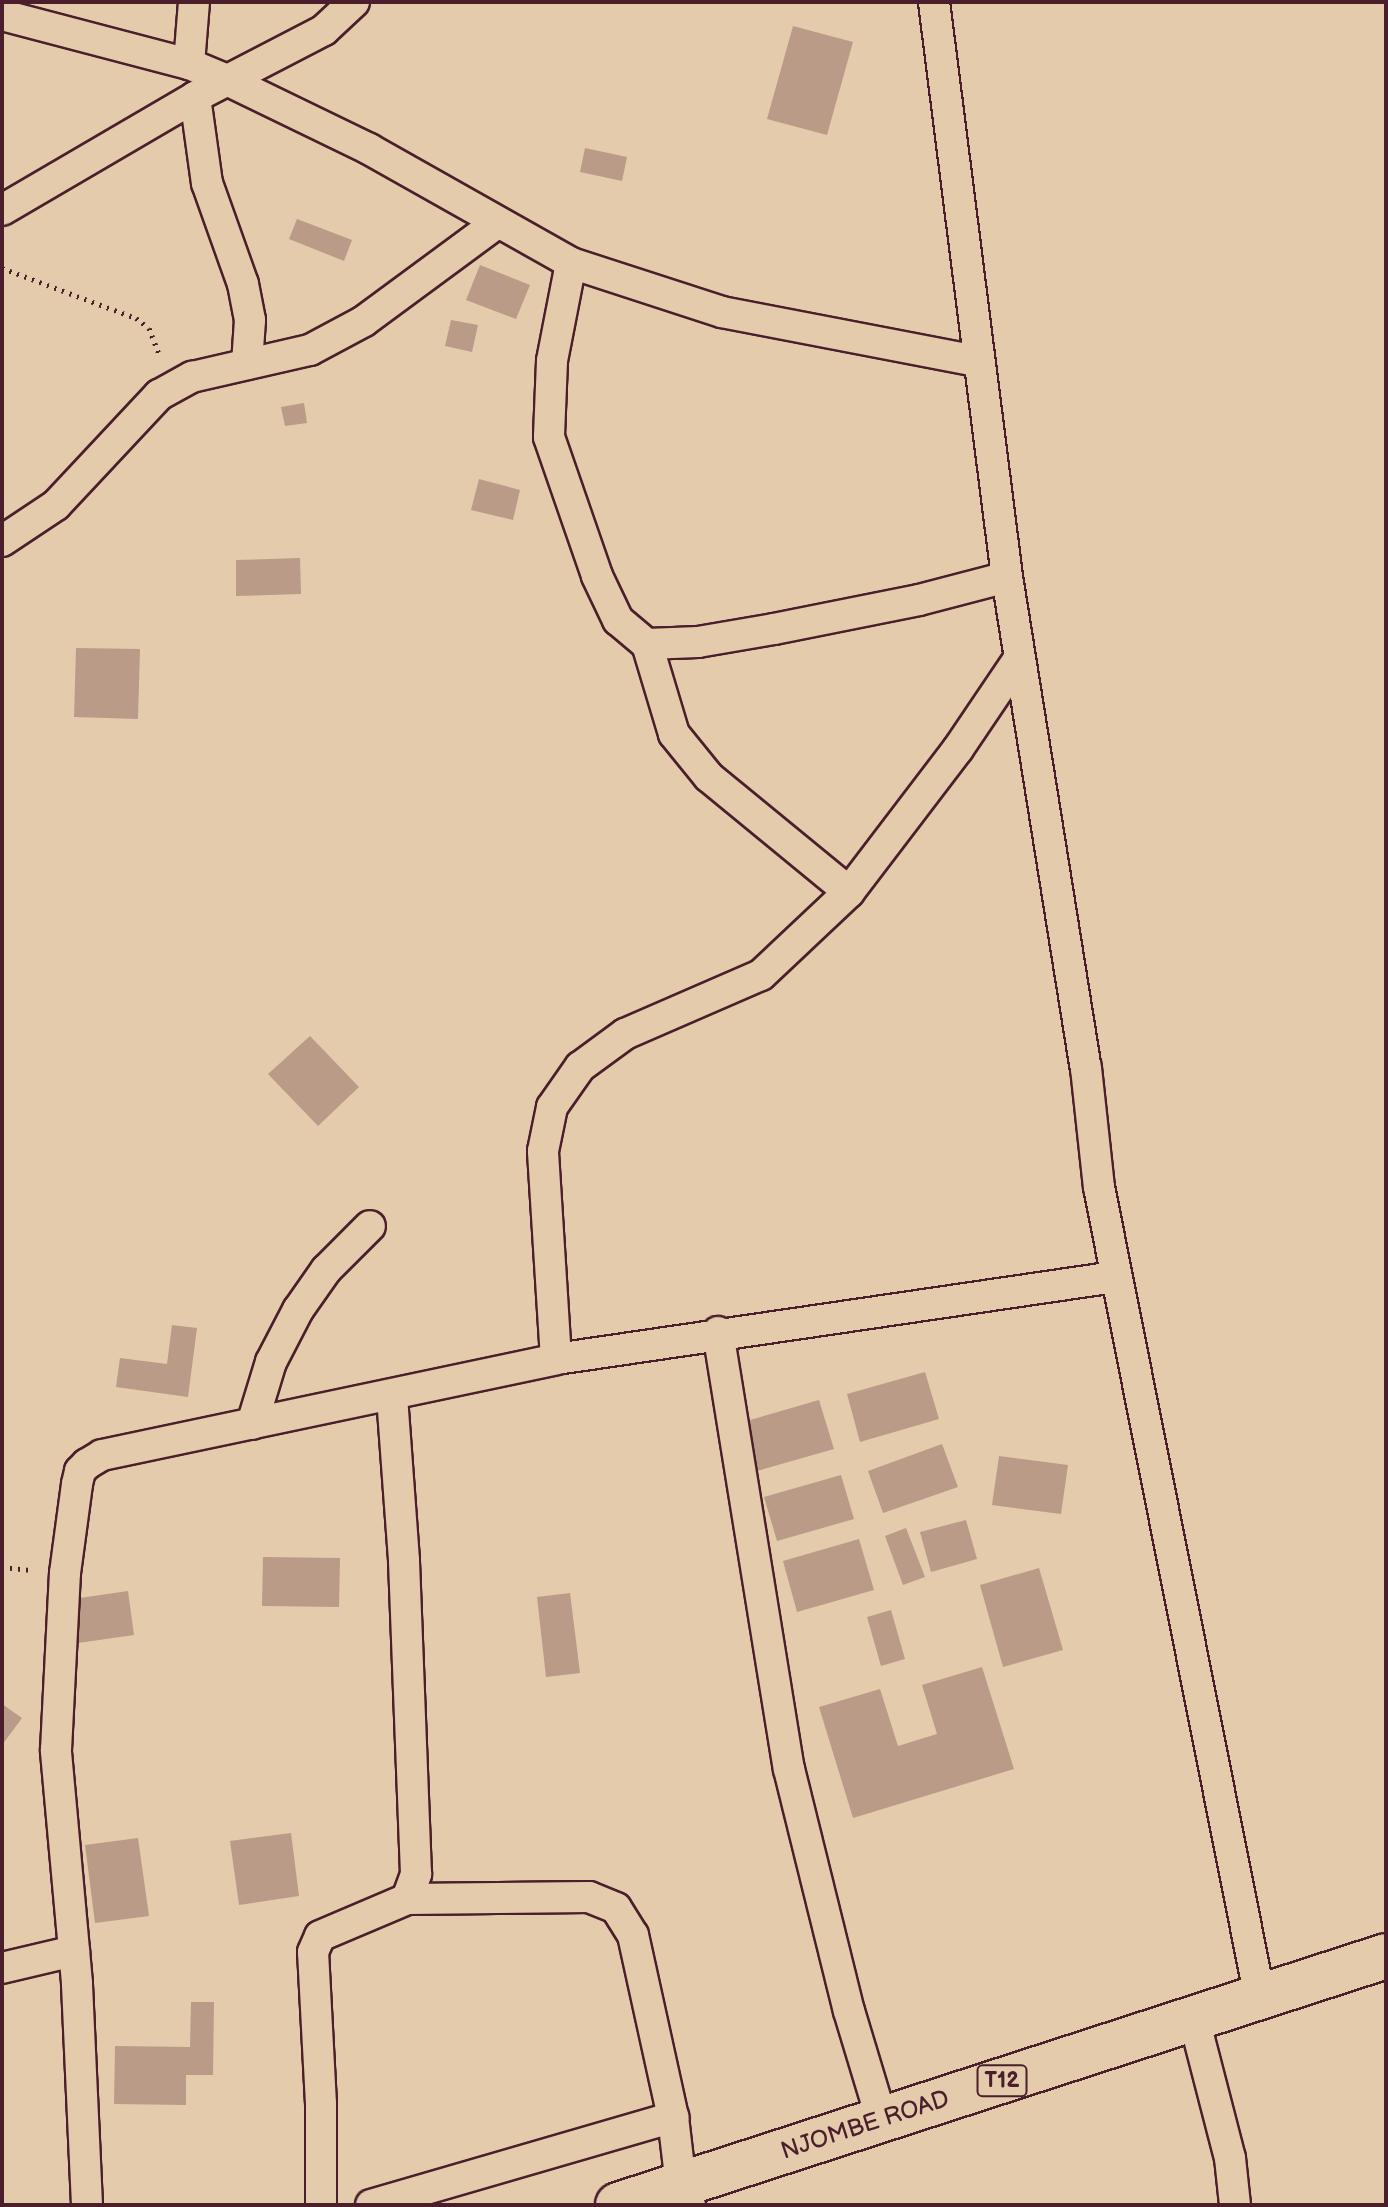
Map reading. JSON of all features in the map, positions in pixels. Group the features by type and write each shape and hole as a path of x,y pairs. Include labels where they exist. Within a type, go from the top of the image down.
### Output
{"highway":[{"name":"NJOMBE ROAD","path":"618,2205 686,2195 882,2120 1386,1956"}],"street":[{"path":"189,64 194,2"},
{"path":"2,210 195,97 324,30 354,2"},
{"path":"934,2 977,361 1018,660 1086,1068 1099,1187 1260,1998"},
{"path":"2,15 189,64 227,80 369,149 571,263 722,312 977,361"},
{"path":"195,97 207,183 243,284 250,320 247,364"},
{"path":"2,541 56,505 159,395 192,377 310,350 364,321 497,223"},
{"path":"571,263 552,361 549,437 597,576 618,620 647,644 674,734 700,766 757,819 849,892"},
{"path":"647,644 698,642 774,629 919,600 1007,577"},
{"path":"556,1359 543,1151 552,1107 580,1067 625,1034 761,975 849,892 958,749 1018,660"},
{"path":"252,1424 271,1362 298,1310 326,1270 370,1226"},
{"path":"87,2205 74,1951 56,1750 65,1573 80,1471 102,1455 556,1359 718,1332 936,1301 1011,1295 1115,1277"},
{"path":"718,1332 789,1769 849,2011 882,2120"},
{"path":"392,1395 404,1560 416,1874 407,1899"},
{"path":"321,2205 321,2104 313,1952 320,1936 407,1899 589,1897 616,1908 633,1935 673,2117 686,2195"},
{"path":"2,1968 74,1951"},
{"path":"1194,2019 1230,2158 1235,2205"},
{"path":"371,2205 673,2117"}],"path":[{"path":"2,268 123,311 149,328 160,353 159,395"}],"building":[{"path":"793,26 853,42 827,135 767,119"},
{"path":"585,148 627,157 622,181 580,172"},
{"path":"297,219 352,240 344,261 289,239"},
{"path":"480,265 530,285 516,319 466,300"},
{"path":"451,320 478,325 472,352 445,346"},
{"path":"304,403 307,423 285,426 281,407"},
{"path":"479,479 520,490 513,520 471,510"},
{"path":"300,558 301,594 236,596 236,560"},
{"path":"76,648 140,649 138,719 74,717"},
{"path":"310,1036 359,1087 318,1126 268,1074"},
{"path":"172,1325 197,1328 188,1397 116,1387 120,1358 167,1364"},
{"path":"925,1372 939,1419 860,1442 847,1394"},
{"path":"819,1400 834,1449 757,1471 743,1422"},
{"path":"942,1444 958,1487 883,1513 868,1471"},
{"path":"999,1456 1068,1465 1061,1514 992,1505"},
{"path":"841,1475 854,1519 777,1541 764,1497"},
{"path":"966,1520 977,1559 931,1572 920,1532"},
{"path":"906,1528 925,1577 903,1585 885,1536"},
{"path":"859,1539 874,1590 797,1612 783,1561"},
{"path":"263,1557 340,1558 339,1607 262,1606"},
{"path":"1039,1568 1063,1650 1003,1667 980,1585"},
{"path":"128,1591 134,1635 71,1644 66,1600"},
{"path":"570,1593 580,1673 546,1677 537,1597"},
{"path":"891,1610 905,1659 881,1666 867,1617"},
{"path":"982,1667 1014,1769 853,1818 819,1707 880,1689 898,1746 937,1734 922,1685"},
{"path":"2,1704 22,1718 2,1745"},
{"path":"291,1833 299,1896 239,1905 230,1841"},
{"path":"138,1838 149,1916 95,1923 85,1845"},
{"path":"191,2002 214,2002 213,2075 186,2075 186,2105 114,2104 115,2046 190,2047"}]}
